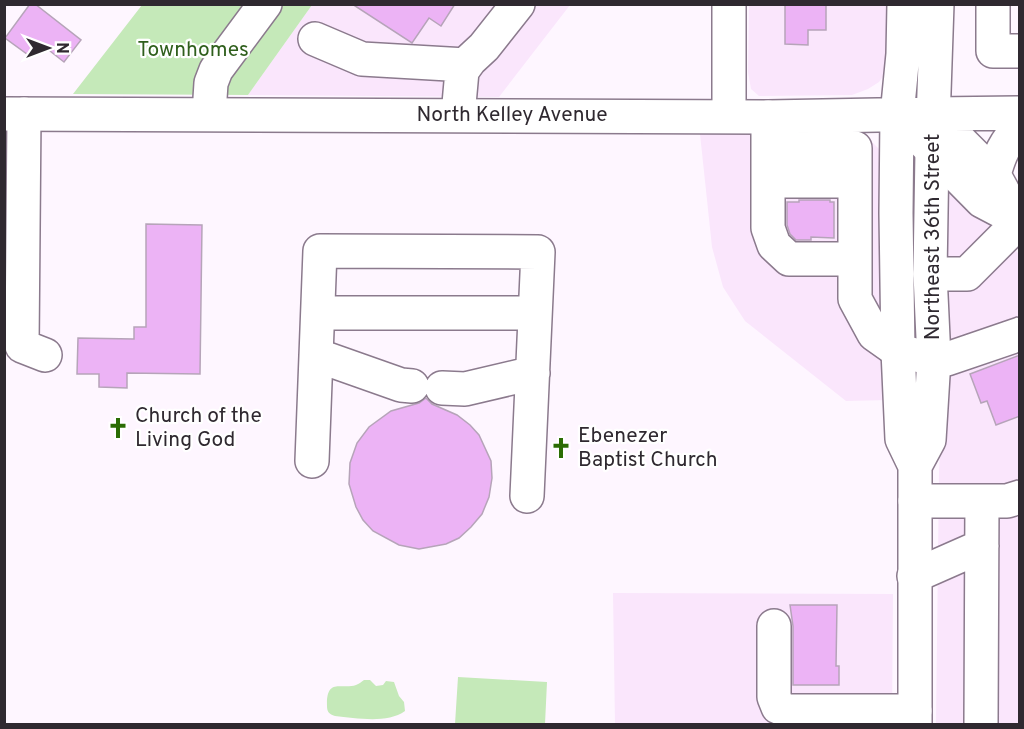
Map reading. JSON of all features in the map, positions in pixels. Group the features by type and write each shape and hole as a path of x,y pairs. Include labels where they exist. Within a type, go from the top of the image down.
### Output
{"main road":[{"path":"209,114 212,83 216,70 265,4"},
{"path":"458,115 462,71 518,4"},
{"path":"729,4 729,116"},
{"name":"Northeast 36th Street","path":"904,4 903,54 897,115 898,351 902,439 915,466 915,718"},
{"name":"Northeast 36th Street","path":"915,466 929,440 934,359 930,274 937,4"},
{"path":"993,4 993,51 1020,51"},
{"path":"315,39 362,59 466,65"},
{"name":"North Kelley Avenue","path":"14,114 768,117 1020,112"},
{"path":"14,114 22,346 45,355"},
{"path":"933,114 994,175 1020,221"},
{"path":"897,115 982,201 1020,221"},
{"path":"768,117 768,228 774,245 789,259 855,259"},
{"path":"994,175 998,158 1009,137 1020,128"},
{"path":"768,149 855,148 855,299 874,334 898,351 934,359 947,359 1020,334"},
{"path":"768,181 855,197 896,213"},
{"path":"930,274 967,274 1020,221"},
{"path":"312,461 320,251 538,252 527,496"},
{"path":"318,313 535,313"},
{"path":"316,355 401,385 465,389 532,373"},
{"path":"915,501 1007,501 1020,496"},
{"path":"981,724 982,501"},
{"path":"914,576 982,546"},
{"path":"774,626 774,697 778,707 787,711 915,718"}],"shaded area":[{"path":"312,5 570,5 499,97 248,95"},
{"path":"749,5 888,5 885,74 879,82 868,89 852,95 759,96 751,89 748,72"},
{"path":"700,134 849,134 871,141 879,149 885,162 889,400 846,401 745,321 723,287 712,247"},
{"path":"949,190 955,191 1019,254 1020,724 936,724 939,472 943,390 946,193"},
{"path":"613,593 893,594 892,724 615,724"}],"green space":[{"name":"Townhomes","path":"142,5 312,5 248,95 73,94"},
{"path":"458,677 547,682 545,724 455,724"},
{"path":"364,680 370,680 376,686 383,685 386,681 394,682 404,702 405,711 380,719 335,716 329,712 327,697 332,688 356,685"}],"building":[{"path":"30,4 35,4 81,40 64,62 41,44 31,57 5,38"},
{"path":"352,4 455,4 441,26 429,18 412,43"},
{"path":"785,4 826,4 826,30 808,30 808,45 785,44"},
{"path":"799,200 834,202 834,238 811,237 811,240 796,240 790,234 787,225 787,202 799,202"},
{"path":"146,224 202,225 200,374 127,373 127,388 99,387 99,374 77,374 78,338 134,339 134,327 146,327"},
{"path":"1020,355 1020,416 996,425 987,401 981,403 970,374"},
{"path":"426,398 432,404 457,415 479,435 491,461 492,478 489,497 482,514 471,527 459,538 446,544 419,549 399,545 373,531 363,520 356,507 349,484 350,463 357,443 369,427 391,411 419,403"},
{"path":"790,605 837,605 836,666 839,666 839,685 793,685 793,626"}],"place":[{"name":"Church of the Living God","path":"118,428"},
{"name":"Ebenezer Baptist Church","path":"561,448"}]}
